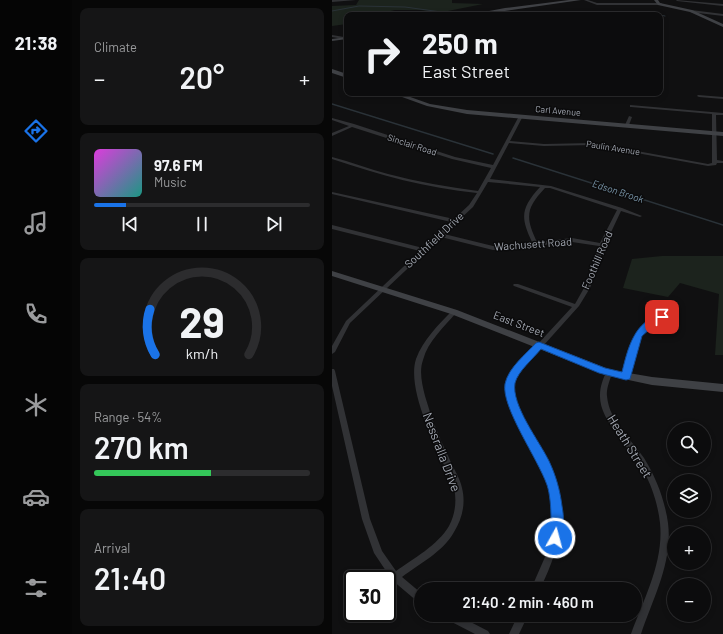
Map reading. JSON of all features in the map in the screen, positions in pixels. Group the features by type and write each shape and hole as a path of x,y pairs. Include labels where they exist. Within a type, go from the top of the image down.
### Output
{"street":[{"path":"332,0 355,0"},
{"path":"489,12 560,1 579,0"},
{"path":"585,0 598,4 661,4 691,11 723,15"},
{"path":"656,0 661,4"},
{"path":"677,0 723,5"},
{"path":"691,11 723,26"},
{"path":"332,36 344,38"},
{"path":"332,40 344,38"},
{"path":"332,71 344,75"},
{"name":"Carl Avenue","path":"404,96 449,109 723,134"},
{"path":"699,96 723,98"},
{"path":"631,106 723,114"},
{"path":"714,113 715,161"},
{"name":"Southfield Drive","path":"332,352 348,322 471,206 487,180 521,116"},
{"path":"627,126 630,117"},
{"name":"Sinclair Road","path":"332,119 454,158 494,167"},
{"path":"332,135 353,125"},
{"name":"Paulin Avenue","path":"507,142 544,145 593,144 708,165 714,164 715,161 723,162"},
{"path":"332,158 371,172 460,191 479,192"},
{"path":"487,180 544,186 640,216"},
{"path":"535,243 526,224 526,216 533,197 544,186"},
{"path":"332,193 455,221"},
{"name":"Foothill Road","path":"538,582 549,560 555,538 558,518 556,499 544,463 519,416 509,389 514,374 576,306 587,288 602,245 620,209"},
{"path":"332,227 424,250"},
{"name":"Wachusett Road","path":"441,235 493,248 572,240 602,245"},
{"name":"East Street","path":"332,273 454,312 609,373 667,383 723,388"},
{"path":"516,285 576,306"},
{"path":"626,376 634,344 638,335 646,326 672,311"},
{"name":"Nessralla Drive","path":"396,575 443,541 454,527 459,512 460,497 458,488 423,402 417,378 419,362 426,346 454,312"},
{"path":"332,371 366,519 378,553 391,570"},
{"name":"Heath Street","path":"609,373 604,387 604,402 615,425 646,468 659,502 664,524 664,539 659,570 636,634"},
{"path":"396,577 414,593"},
{"path":"461,622 485,634"},
{"path":"514,634 520,622"}],"shaded area":[{"path":"359,0 452,0 452,3 483,4 443,12 395,10 386,12 344,12 344,24 332,26 332,6 356,5"},
{"path":"662,256 723,256 723,355 715,355 719,294 680,283 668,297 623,288 632,259"}],"waterway":[{"path":"332,11 359,6 405,7 441,12"},
{"name":"Edson Brook","path":"332,104 493,154"},
{"name":"Edson Brook","path":"513,158 723,225"}],"route":[{"path":"555,538 558,518 553,486 544,463 526,431 510,395 509,389 512,378 518,368 539,345 603,371 626,376 634,344 638,335 646,326 662,317"}]}
